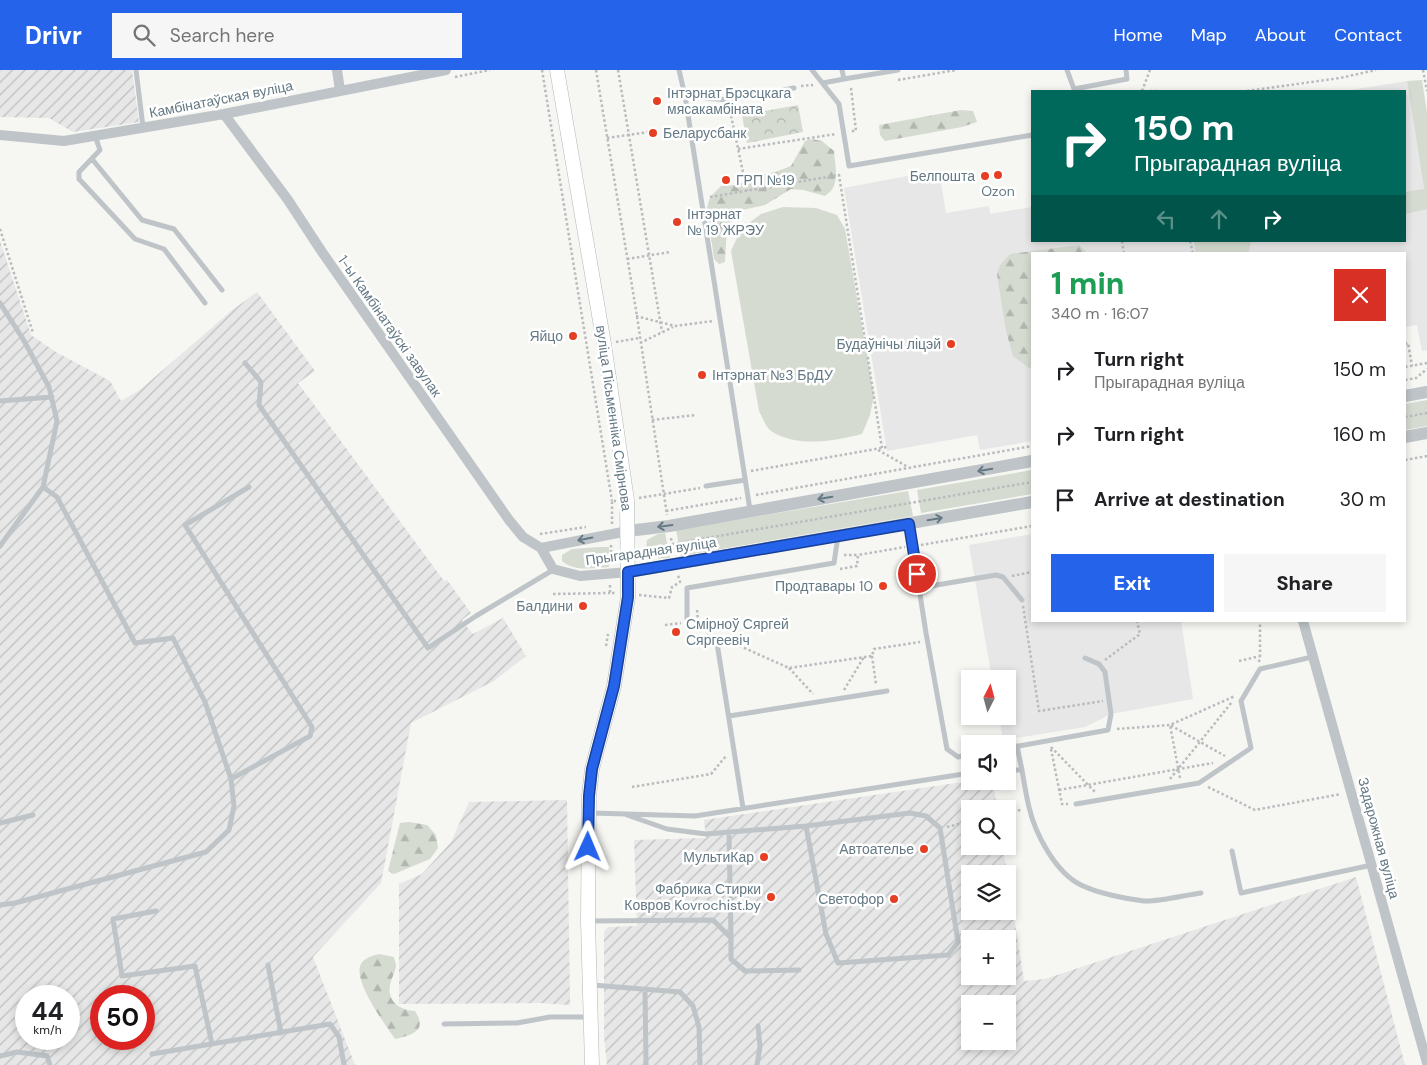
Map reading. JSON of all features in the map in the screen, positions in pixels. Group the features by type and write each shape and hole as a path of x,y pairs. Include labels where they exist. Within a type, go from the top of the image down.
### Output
{"main road":[{"name":"вуліца Пісьменніка Смірнова","path":"557,70 604,344 627,500 628,597 614,686 592,769 588,813 589,985 592,1065"}],"street":[{"path":"337,70 340,90"},
{"name":"Камбінатаўская вуліца","path":"0,135 64,141 224,114 446,70"},
{"name":"1-ы Камбінатаўскі завулак","path":"224,114 288,200 322,252 509,520 523,537 541,548"},
{"path":"1406,396 1427,392"},
{"path":"1406,437 1427,433"},
{"name":"Прыгарадная вуліца","path":"541,548 628,531 669,526 1031,461"},
{"name":"Прыгарадная вуліца","path":"554,569 580,576 628,572 1031,502"},
{"path":"541,548 554,569"},
{"name":"Задарожная вуліца","path":"1303,622 1427,1063"}],"lane":[{"path":"136,70 143,128"},
{"path":"680,70 750,511"},
{"path":"812,70 839,104 849,166 1031,134"},
{"path":"842,70 844,79"},
{"path":"823,83 898,70"},
{"path":"1067,70 1074,89 1127,79 1126,70"},
{"path":"685,96 727,100 794,88"},
{"path":"95,136 100,150 79,172 79,179 135,239 164,249 204,304"},
{"path":"92,159 142,220 174,229 222,290"},
{"path":"0,303 50,387 57,421 43,487 0,546"},
{"path":"0,312 9,317"},
{"path":"245,363 261,382 259,405 428,648 476,616 554,569"},
{"path":"0,401 52,397"},
{"path":"706,486 745,480"},
{"path":"0,905 15,903 206,852 229,830 234,806 231,779 205,702 173,638 135,643 57,497 43,487"},
{"path":"231,779 310,736 312,727 185,525 249,487"},
{"path":"909,524 947,749 958,757 961,756"},
{"path":"688,621 687,588 834,563 838,536"},
{"path":"919,588 996,575 1003,577 1022,600"},
{"path":"717,644 743,808"},
{"path":"1076,804 1199,783 1251,748 1241,702 1260,669 1312,656"},
{"path":"1084,658 1099,664 1105,672 1111,714 1108,730 1018,746 1029,809 1041,839 1054,860 1066,874 1080,885 1098,892 1145,901 1201,893"},
{"path":"729,716 887,691"},
{"path":"1016,770 1022,770"},
{"path":"588,813 695,816 961,774"},
{"path":"627,815 667,829 706,834 806,826 910,812 926,816 940,828 958,942 948,955 838,963 826,934 806,826"},
{"path":"0,823 33,815"},
{"path":"729,832 731,959 745,971 798,970"},
{"path":"1232,851 1242,893 1372,865"},
{"path":"156,911 112,919 122,976 195,966 212,1044"},
{"path":"588,921 713,920 731,938"},
{"path":"268,965 281,1032"},
{"path":"589,985 680,992 692,1006 699,1027 700,1065"},
{"path":"645,989 646,1065"},
{"path":"444,1024 517,1024 550,1017 590,1017"},
{"path":"152,1054 330,1024 339,1038 344,1065"},
{"path":"756,1065 760,1047 758,1026"},
{"path":"0,1056 17,1052 47,1056 50,1065"}],"path":[{"path":"542,70 612,501"},
{"path":"596,70 666,511 680,582 672,587 669,598"},
{"path":"618,70 662,332"},
{"path":"1142,90 1150,70"},
{"path":"1360,74 1364,70"},
{"path":"1254,90 1340,78 1376,70"},
{"path":"1422,70 1427,91"},
{"path":"794,88 823,83"},
{"path":"738,149 856,131 850,88"},
{"path":"727,100 747,191"},
{"path":"607,138 649,132"},
{"path":"701,199 839,175 882,448"},
{"path":"0,230 33,333"},
{"path":"627,259 670,252"},
{"path":"636,316 674,326"},
{"path":"640,344 674,326 720,320"},
{"path":"604,344 639,338"},
{"path":"1406,344 1408,343 1412,366"},
{"path":"1406,367 1427,363"},
{"path":"1406,380 1416,378 1427,369"},
{"path":"1406,417 1427,413"},
{"path":"652,420 696,415"},
{"path":"666,511 1031,446"},
{"path":"744,472 887,447"},
{"path":"877,449 910,468"},
{"path":"1406,460 1427,456"},
{"path":"672,544 1031,482"},
{"path":"604,524 612,522"},
{"path":"523,537 595,525"},
{"path":"921,545 1031,526"},
{"path":"1003,577 1031,572"},
{"path":"553,594 610,592"},
{"path":"1022,600 1039,711 1109,700"},
{"path":"688,621 698,621 717,644 733,642 788,668 820,702"},
{"path":"1099,664 1140,634 1137,622"},
{"path":"1258,664 1260,656 1260,622"},
{"path":"665,625 681,623"},
{"path":"877,693 872,656 874,649 928,641"},
{"path":"788,668 872,656"},
{"path":"1239,661 1260,656"},
{"path":"840,699 864,657"},
{"path":"1108,730 1170,725 1238,694 1161,790"},
{"path":"1059,790 1230,760 1170,725"},
{"path":"1170,725 1181,786"},
{"path":"1044,741 1103,799"},
{"path":"632,787 711,774 734,747"},
{"path":"1051,748 1062,804 1076,804"},
{"path":"1199,783 1254,810 1352,791"},
{"path":"1016,811 1029,809"},
{"path":"940,828 961,823"}],"shaded area":[{"path":"0,70 132,70 139,122 73,132 49,118 0,117"},
{"name":"Будаўнічы ліцэй","path":"1407,81 1427,209 1427,350 1422,351 1417,325 1406,327 1406,252 1031,252 1031,441 980,450 977,435 887,451 844,188 939,170 946,213 989,206 990,214 1031,207 1031,242 1406,242 1406,90 1351,90"},
{"path":"0,241 31,335 56,352 110,381 121,401 141,389 231,311 257,292 315,371 298,383 444,581 447,580 471,613 462,620 467,627 473,634 503,618 526,656 494,681 411,723 381,883 313,957 355,1065 0,1065"},
{"path":"1031,534 1031,622 1181,622 1193,699 1111,714 1085,727 1016,738 1016,735 1002,735 1000,725 1016,725 1016,670 990,670 969,545"},
{"path":"961,782 961,790 994,790 996,800 961,800 961,855 1004,855 1006,865 961,865 961,920 1015,920 1024,981 1045,979 1356,877 1405,1065 607,1065 604,1036 604,932 608,927 637,926 634,840 706,838 704,820"},
{"path":"567,800 570,1005 541,1003 399,1004 399,884 422,874 451,842 469,802"}],"green space":[{"path":"1422,80 1427,113 1427,209 1406,214 1406,192 1424,189 1407,81"},
{"path":"798,105 803,132 747,143 742,115"},
{"path":"961,110 973,111 977,122 962,127 885,141 880,135 879,125"},
{"path":"812,139 822,141 834,151 836,176 830,192 825,196 791,189 765,205 742,210 727,226 725,262 719,264 714,259 707,208 710,197 721,186 737,185 756,176 791,166 805,141"},
{"path":"783,207 816,208 837,215 845,229 874,396 870,415 862,434 828,441 792,440 771,431 759,411 731,251 741,229 761,214"},
{"path":"1194,242 1251,242 1248,252 1196,252"},
{"path":"1079,245 1087,252 1031,252 1031,368 1013,356 1006,331 997,274 1000,265 1010,254"},
{"path":"1427,400 1427,426 1406,430 1406,404"},
{"path":"1031,470 1031,494 921,513 917,490"},
{"path":"908,491 913,516 681,556 676,530"},
{"path":"665,533 670,558 651,556 647,551 647,540 658,534"},
{"path":"609,547 609,567 578,568 562,561 562,555 572,549"},
{"path":"409,822 427,825 436,835 438,848 430,859 394,874 388,871 400,823"},
{"path":"379,954 394,957 396,968 390,991 393,1000 404,1009 415,1011 419,1018 419,1028 407,1036 395,1039 372,1004 362,983 360,966 363,961"}],"place":[{"name":"Інтэрнат Брэсцкага мясакамбіната","path":"657,101"},
{"name":"Беларусбанк","path":"653,133"},
{"name":"Ozon","path":"998,175"},
{"name":"Белпошта","path":"985,176"},
{"name":"ГРП №19","path":"726,180"},
{"name":"Інтэрнат № 19 ЖРЭУ","path":"677,222"},
{"name":"Яйцо","path":"573,336"},
{"name":"Будаўнічы ліцэй","path":"951,344"},
{"name":"Інтэрнат №3 БрДУ","path":"702,375"},
{"name":"Продтавары 10","path":"883,586"},
{"name":"Балдини","path":"583,606"},
{"name":"Смірноў Сяргей Сяргеевіч","path":"676,632"},
{"name":"Автоателье","path":"924,849"},
{"name":"МультиКар","path":"764,857"},
{"name":"Фабрика Стирки Ковров Kovrochist.by","path":"771,897"},
{"name":"Светофор","path":"894,899"}],"route":[{"path":"588,847 589,796 592,769 614,686 628,597 628,572 909,524 917,574"}]}
